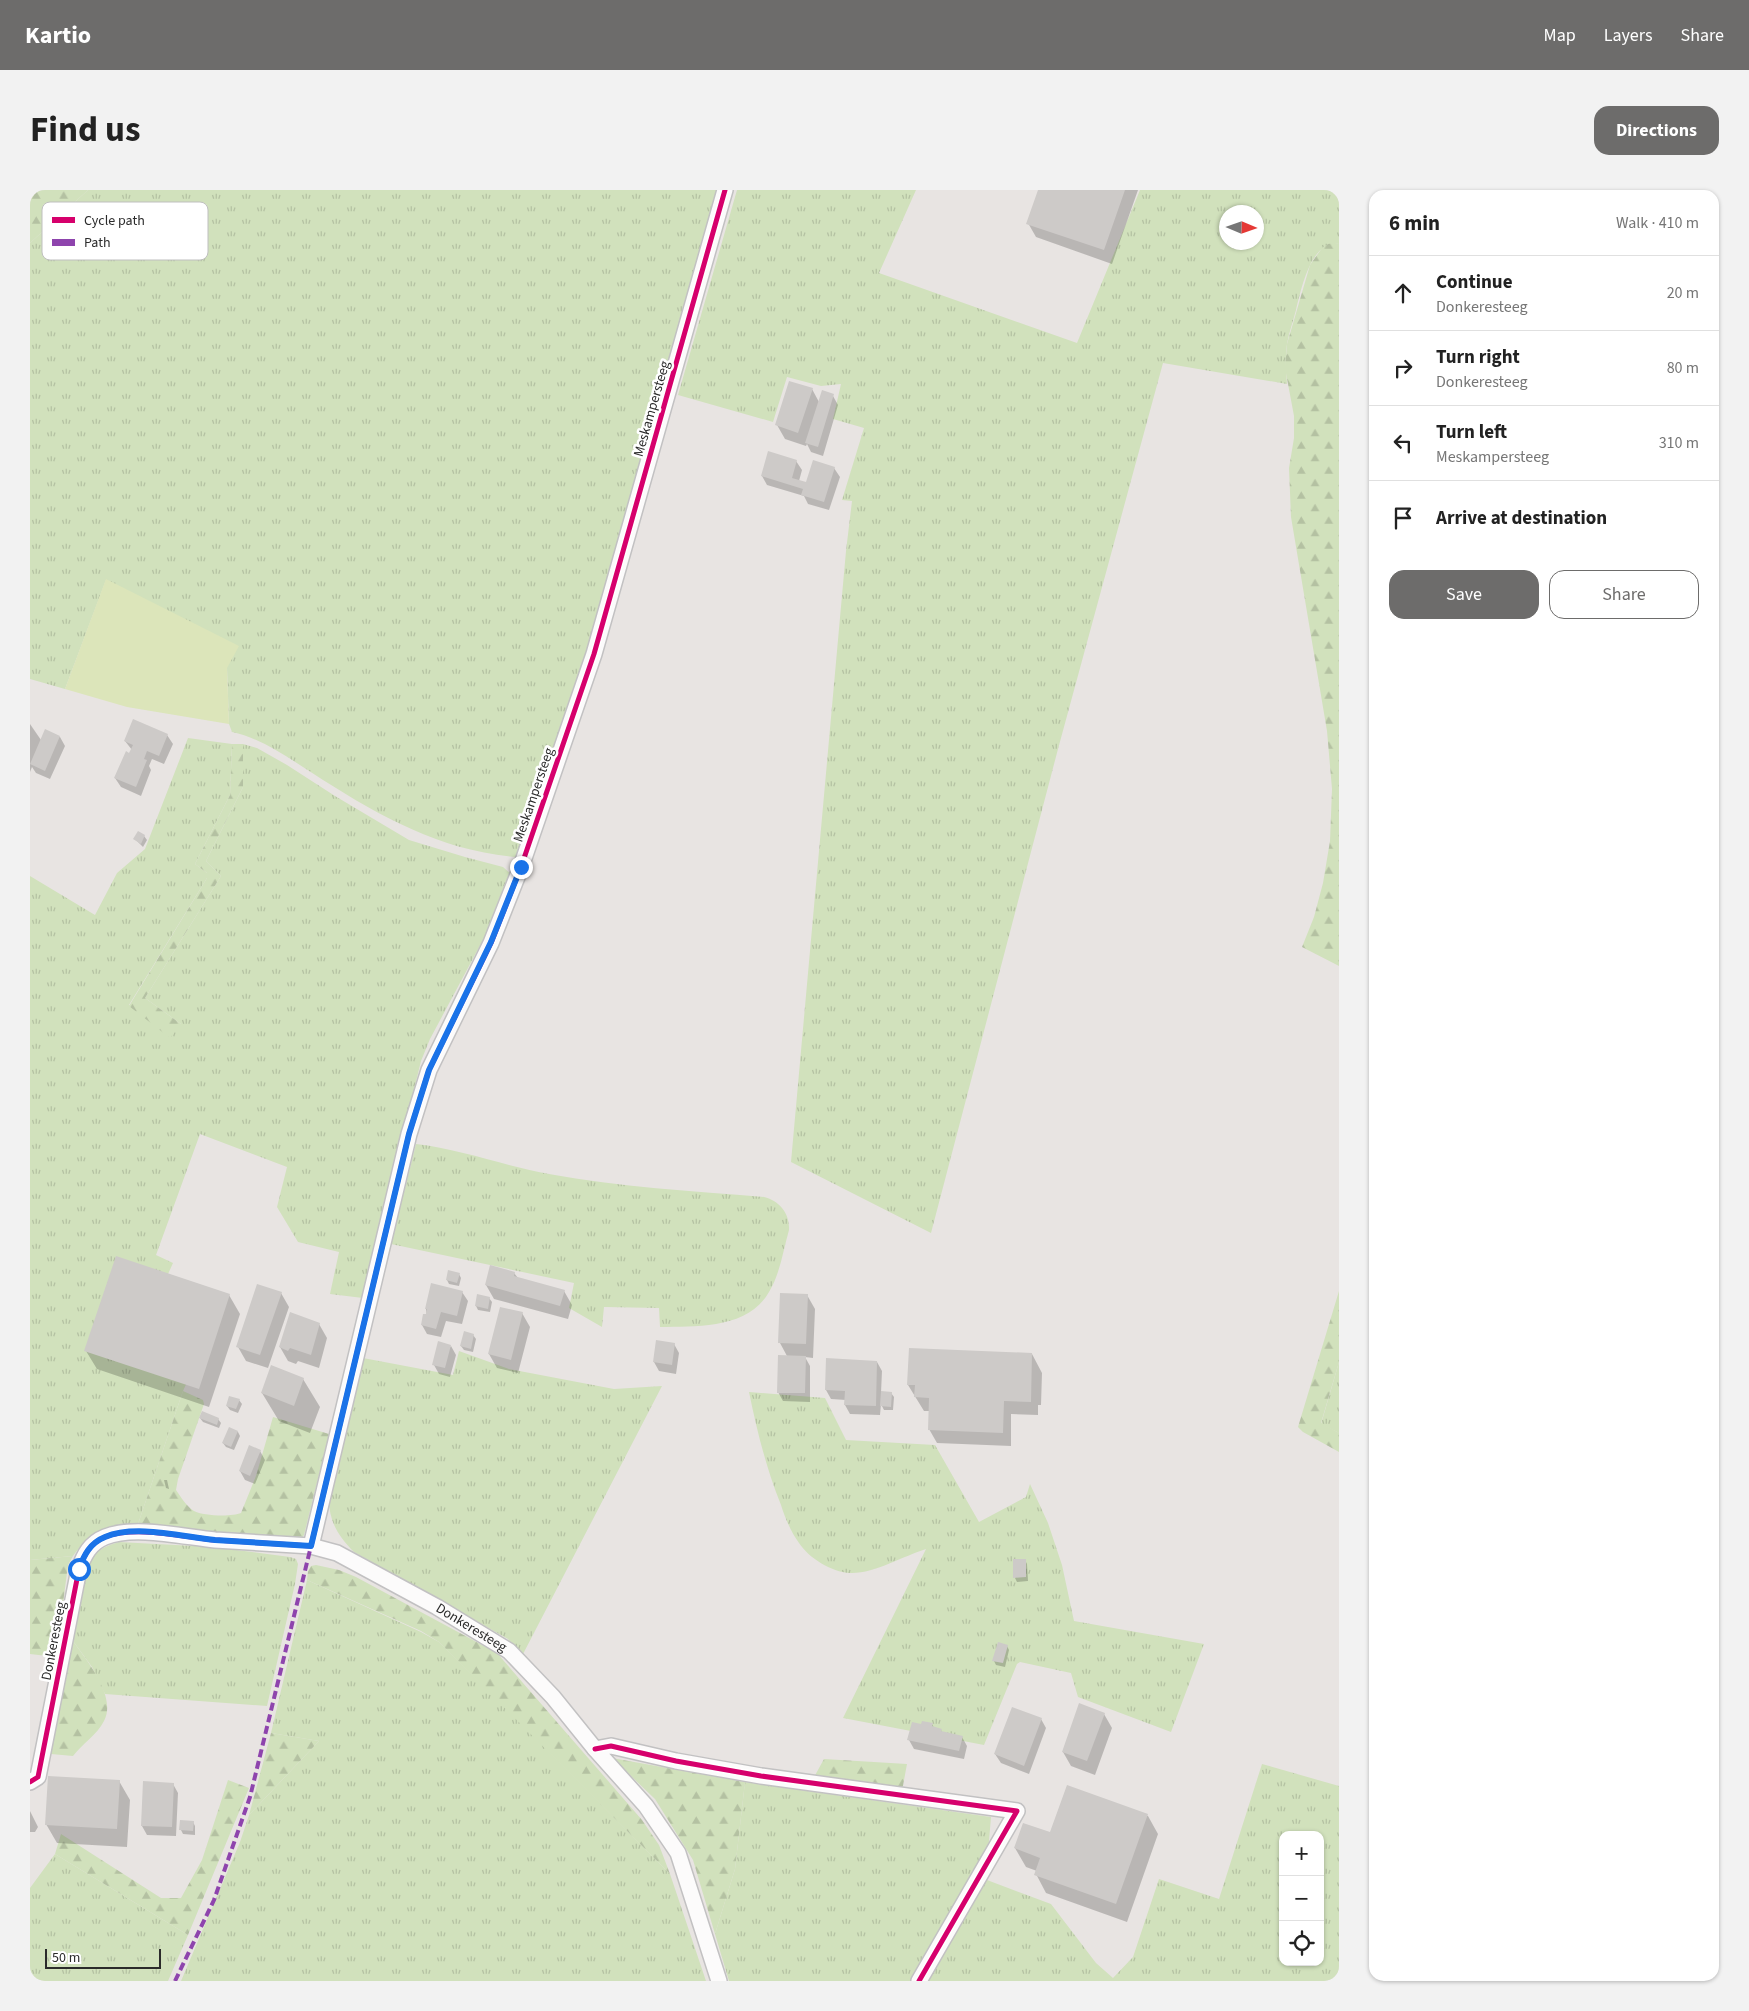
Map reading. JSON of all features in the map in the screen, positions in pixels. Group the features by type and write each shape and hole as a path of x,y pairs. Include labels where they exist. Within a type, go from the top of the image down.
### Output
{"street":[{"name":"Meskampersteeg","path":"311,1546 409,1134 429,1070 491,942 521,867 594,654 725,190"},
{"name":"Donkeresteeg","path":"30,1782 38,1777 79,1569 85,1554 95,1543 105,1537 116,1534 142,1532 214,1540 311,1546 337,1553 403,1588 509,1651 553,1697 595,1749 646,1806 678,1853 719,1981"},
{"path":"595,1749 610,1746 676,1761 761,1776 1017,1811 920,1981"}],"green space":[{"path":"30,190 88,190 75,202 42,202 42,232 30,243"},
{"path":"88,190 721,190 600,609 546,775 516,857 489,854 463,848 415,830 368,807 268,746 244,735 232,732 229,724 227,668 106,580 65,689 30,679 30,243 42,232 42,260 208,260 208,202 75,202"},
{"path":"737,190 916,190 879,273 1077,343 1140,190 1339,190 1339,244 1329,245 1321,249 1314,257 1304,279 1287,344 1287,384 1163,363 1058,749 931,1233 791,1162 852,501 842,500 864,428 833,419 841,384 821,386 787,377 773,422 678,395"},
{"path":"1328,244 1339,244 1339,966 1302,947 1314,917 1323,883 1330,841 1332,789 1327,731 1291,517 1289,468 1294,438 1294,416 1285,368 1287,344 1310,265 1322,248"},
{"path":"106,579 239,646 227,668 229,724 127,707 65,689"},
{"path":"188,738 232,744 230,795 195,864 207,873 207,878 129,1005 181,1024 145,998 221,876 206,861 243,787 243,744 257,748 287,765 409,840 503,867 511,874 506,881 484,938 430,1039 421,1061 363,1298 330,1294 339,1252 298,1242 277,1207 287,1167 200,1134 156,1255 173,1263 146,1323 194,1367 183,1391 137,1527 101,1534 86,1542 73,1556 30,1560 30,876 95,915 117,873 145,849"},
{"path":"232,744 243,744 243,787 206,861 221,876 145,998 181,1024 170,1038 129,1006 207,878 207,873 195,864 230,795"},
{"path":"416,1144 433,1146 532,1171 576,1178 770,1199 783,1209 789,1224 776,1278 760,1304 748,1313 735,1319 705,1325 660,1327 659,1308 604,1307 602,1327 569,1308 574,1283 391,1244"},
{"path":"1339,1291 1339,1362 1321,1423 1339,1433 1339,1452 1303,1432 1298,1427"},
{"path":"459,1351 509,1369 614,1389 662,1386 522,1656 508,1639 354,1552 339,1535 329,1508 329,1500 363,1358 453,1375"},
{"path":"1339,1362 1339,1433 1321,1424"},
{"path":"183,1391 203,1400 204,1404 178,1479 176,1490 189,1507 198,1513 225,1515 241,1513 256,1476 273,1417 329,1434 304,1535 297,1545 137,1527"},
{"path":"749,1392 825,1398 846,1440 935,1445 979,1522 1026,1497 1030,1484 1048,1523 1062,1565 1074,1621 1204,1644 1171,1732 1078,1697 1071,1673 1020,1662 1017,1664 984,1745 843,1718 926,1549 879,1568 859,1573 850,1573 828,1567 803,1549 784,1515 766,1463"},
{"path":"119,1542 213,1547 296,1559 298,1564 295,1584 267,1706 105,1694 92,1667 73,1641 82,1571 88,1560 97,1552"},
{"path":"73,1556 68,1565 56,1657 30,1654 30,1560"},
{"path":"316,1565 339,1570 356,1577 497,1653 642,1820 659,1845 670,1874 439,1642 421,1631 307,1580 308,1571 311,1566"},
{"path":"307,1580 439,1642 502,1704 670,1874 706,1981 181,1981 240,1842 249,1815 319,1741 271,1733"},
{"path":"73,1641 99,1679 107,1701 107,1711 101,1726 73,1756 51,1754"},
{"path":"271,1733 319,1741 249,1815"},
{"path":"612,1758 745,1782 735,1869 715,1934 693,1860 655,1799"},
{"path":"824,1759 907,1764 902,1791 813,1779"},
{"path":"1262,1764 1339,1786 1339,1981 927,1981 987,1880 1051,1904 1096,1963 1113,1978 1133,1957 1159,1879 1219,1899"},
{"path":"228,1780 249,1788 188,1935 55,1854 61,1834 161,1898 181,1898 202,1860"},
{"path":"745,1782 991,1817 988,1853 912,1981 729,1981 715,1934 735,1869"},
{"path":"55,1854 188,1935 168,1981 30,1981 30,1888"}],"building":[{"path":"1038,190 1125,190 1104,250 1026,224"},
{"path":"789,381 813,388 798,433 775,425"},
{"path":"822,390 834,394 818,447 805,443"},
{"path":"768,451 797,460 792,478 806,482 813,460 835,467 824,502 801,495 803,489 761,476"},
{"path":"133,719 168,734 159,756 147,751 144,759 147,760 136,787 114,778 126,751 129,753 133,745 124,741"},
{"path":"45,729 60,736 45,771 30,764"},
{"path":"138,831 145,835 141,844 133,839"},
{"path":"116,1256 230,1294 199,1389 84,1351"},
{"path":"490,1265 515,1272 514,1276 565,1290 560,1306 485,1285"},
{"path":"448,1270 460,1273 457,1283 446,1280"},
{"path":"431,1283 463,1291 457,1316 441,1312 436,1329 421,1325 423,1314 426,1314 427,1309 425,1309"},
{"path":"257,1284 282,1292 260,1355 236,1347"},
{"path":"780,1293 808,1294 806,1344 778,1343"},
{"path":"477,1294 490,1297 488,1309 475,1306"},
{"path":"500,1307 523,1312 511,1360 488,1354"},
{"path":"290,1312 320,1323 311,1355 290,1348 288,1351 279,1347"},
{"path":"464,1331 474,1334 471,1349 460,1346"},
{"path":"656,1340 675,1343 672,1365 653,1362"},
{"path":"438,1341 451,1345 445,1368 432,1365"},
{"path":"909,1348 1032,1353 1031,1402 1004,1401 1003,1433 928,1430 929,1398 914,1397 915,1385 907,1385"},
{"path":"778,1355 806,1356 805,1393 777,1393"},
{"path":"826,1358 877,1361 876,1406 844,1405 845,1391 825,1390"},
{"path":"271,1365 304,1378 294,1406 261,1393"},
{"path":"881,1391 892,1392 891,1407 880,1406"},
{"path":"229,1396 240,1399 236,1409 226,1406"},
{"path":"202,1411 219,1418 217,1425 199,1418"},
{"path":"229,1427 238,1431 231,1447 222,1443"},
{"path":"249,1445 261,1450 250,1476 239,1471"},
{"path":"1013,1559 1026,1559 1026,1577 1013,1578"},
{"path":"998,1642 1008,1645 1003,1663 992,1661"},
{"path":"1079,1703 1105,1713 1087,1761 1062,1752"},
{"path":"1012,1707 1042,1718 1024,1766 994,1754"},
{"path":"922,1721 933,1723 932,1726 942,1729 941,1731 963,1736 959,1751 907,1740 912,1722 921,1724"},
{"path":"48,1776 120,1780 117,1829 45,1825"},
{"path":"143,1781 174,1783 172,1827 141,1826"},
{"path":"1067,1785 1148,1814 1116,1904 1034,1875 1040,1858 1014,1848 1023,1823 1050,1832"},
{"path":"180,1820 194,1821 193,1831 179,1830"}],"marked path":[{"path":"175,1981 214,1900 250,1797 311,1546"}],"cycle path":[{"path":"30,1782 38,1777 79,1569 85,1554 95,1543 105,1537 117,1534 144,1532 215,1540 311,1546 409,1134 429,1070 491,943 521,867 594,654 725,190"},
{"path":"595,1749 611,1746 676,1761 761,1776 1017,1811 919,1981"}],"route":[{"path":"79,1569 85,1554 95,1543 105,1537 116,1534 142,1532 214,1540 311,1546 409,1134 429,1070 491,942 521,867"}]}
